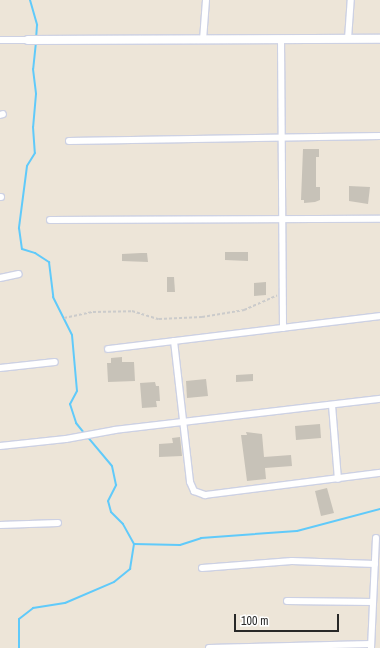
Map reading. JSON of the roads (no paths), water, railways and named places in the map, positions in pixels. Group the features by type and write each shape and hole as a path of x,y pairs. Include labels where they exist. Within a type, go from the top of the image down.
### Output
{"street":[{"path":"203,40 206,0"},
{"path":"348,39 351,0"},
{"path":"281,39 284,328"},
{"path":"0,40 380,39"},
{"path":"69,141 380,136"},
{"path":"50,220 380,219"},
{"path":"0,278 19,274"},
{"path":"108,350 380,316"},
{"path":"174,341 190,482 194,492 205,495 338,480 380,473"},
{"path":"0,368 55,362"},
{"path":"0,446 66,439 116,430 380,399"},
{"path":"332,405 338,480"},
{"path":"0,525 58,523"},
{"path":"209,648 371,646 376,538"},
{"path":"202,568 292,561 375,564"},
{"path":"287,601 373,602"}],"waterway":[{"path":"30,0 37,25 36,38"},
{"path":"36,42 33,69 36,94 33,127 35,153 27,166 19,228 22,249 35,253 49,262 53,297 72,335 77,391 70,404 76,423 85,434"},
{"path":"19,648 19,619 33,608 65,603 114,582 130,569 134,544 123,524 111,512 108,501 116,485 112,466 88,437"},
{"path":"134,544 180,545 201,538 297,531 380,509"}]}
